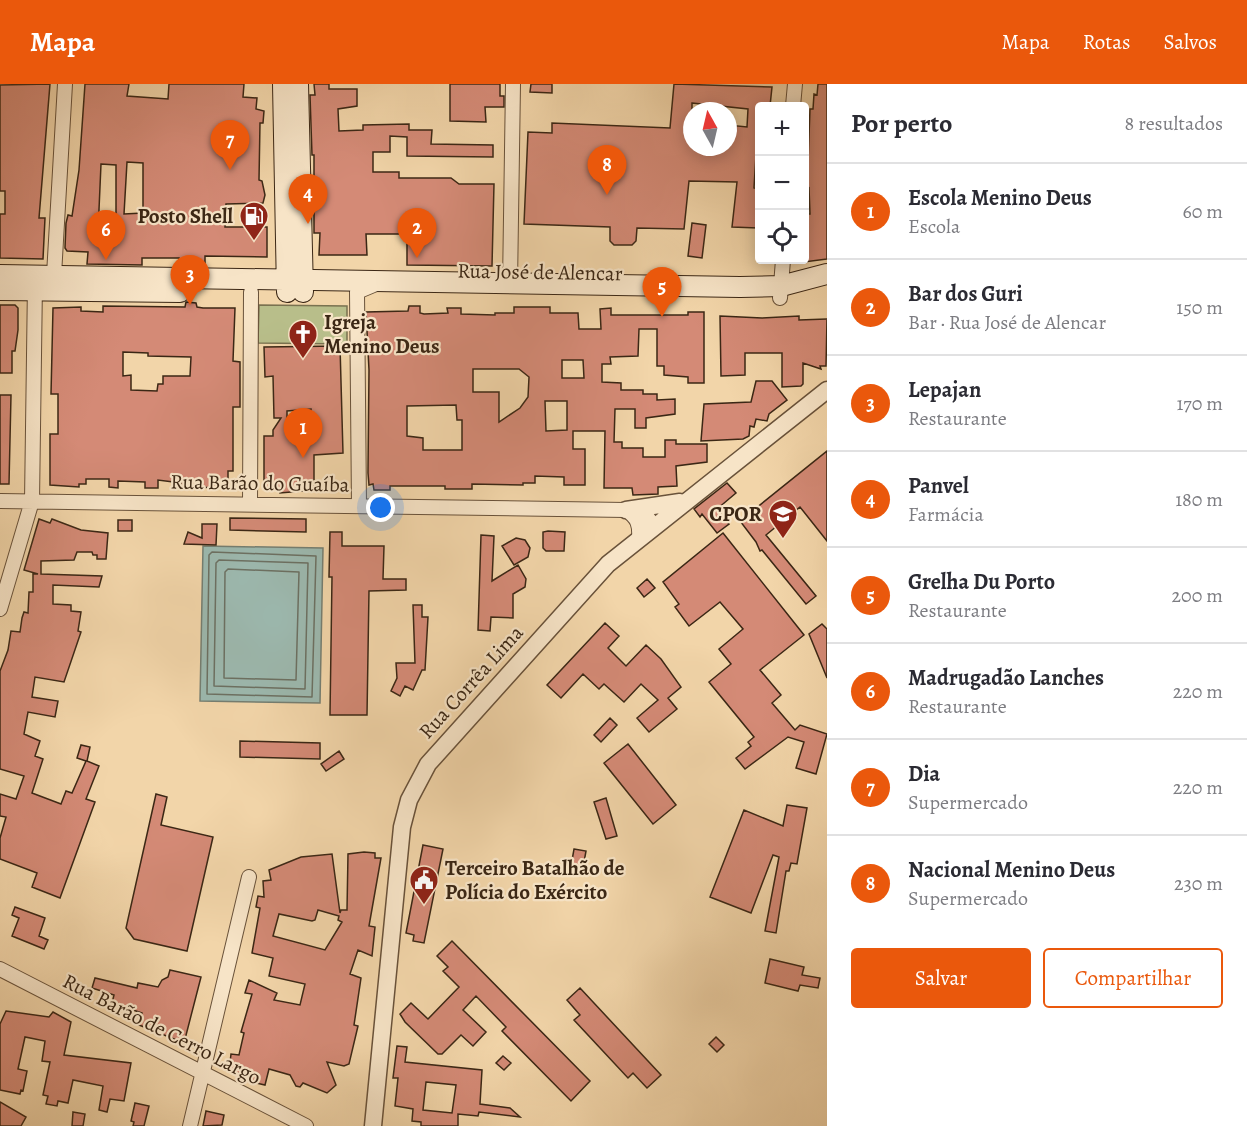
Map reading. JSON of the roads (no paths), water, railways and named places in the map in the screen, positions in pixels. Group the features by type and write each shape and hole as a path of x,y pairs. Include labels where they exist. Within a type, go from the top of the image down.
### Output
{"main road":[{"path":"283,84 295,287"},
{"path":"295,287 298,84"},
{"name":"Rua José de Alencar","path":"0,275 42,280 251,292 384,282 672,286 781,292 827,274"},
{"name":"Rua José de Alencar","path":"0,290 42,280 295,287 357,292 634,298 827,288"},
{"path":"484,295 510,284 532,296"},
{"path":"634,298 672,286"}],"street":[{"path":"0,609 32,501 42,280 65,84"},
{"path":"510,284 513,84"},
{"path":"793,102 795,84"},
{"path":"781,292 783,264"},
{"path":"359,506 357,292 384,282"},
{"path":"250,504 251,292"},
{"name":"Rua Corrêa Lima","path":"373,1126 402,827 409,801 428,764 608,564 827,390"},
{"path":"626,510 672,504 694,495"},
{"name":"Rua Barão do Guaíba","path":"0,501 626,510 645,514 654,526"},
{"path":"626,510 635,516 639,539"},
{"path":"190,1126 249,877"},
{"name":"Rua Barão de Cerro Largo","path":"0,969 202,1075 306,1126"}],"water":[{"path":"203,546 323,548 320,703 200,701"}],"place":[{"name":"Dia","path":"230,170"},
{"name":"Nacional Menino Deus","path":"607,195"},
{"name":"Panvel","path":"308,224"},
{"name":"Posto Shell","path":"254,242"},
{"name":"Bar dos Guri","path":"417,258"},
{"name":"Madrugadão Lanches","path":"106,260"},
{"name":"Lepajan","path":"190,305"},
{"name":"Grelha Du Porto","path":"662,317"},
{"name":"Igreja Menino Deus","path":"303,360"},
{"name":"Escola Menino Deus","path":"303,458"},
{"name":"CPOR","path":"783,540"},
{"name":"Terceiro Batalhão de Polícia do Exército","path":"424,906"}]}
